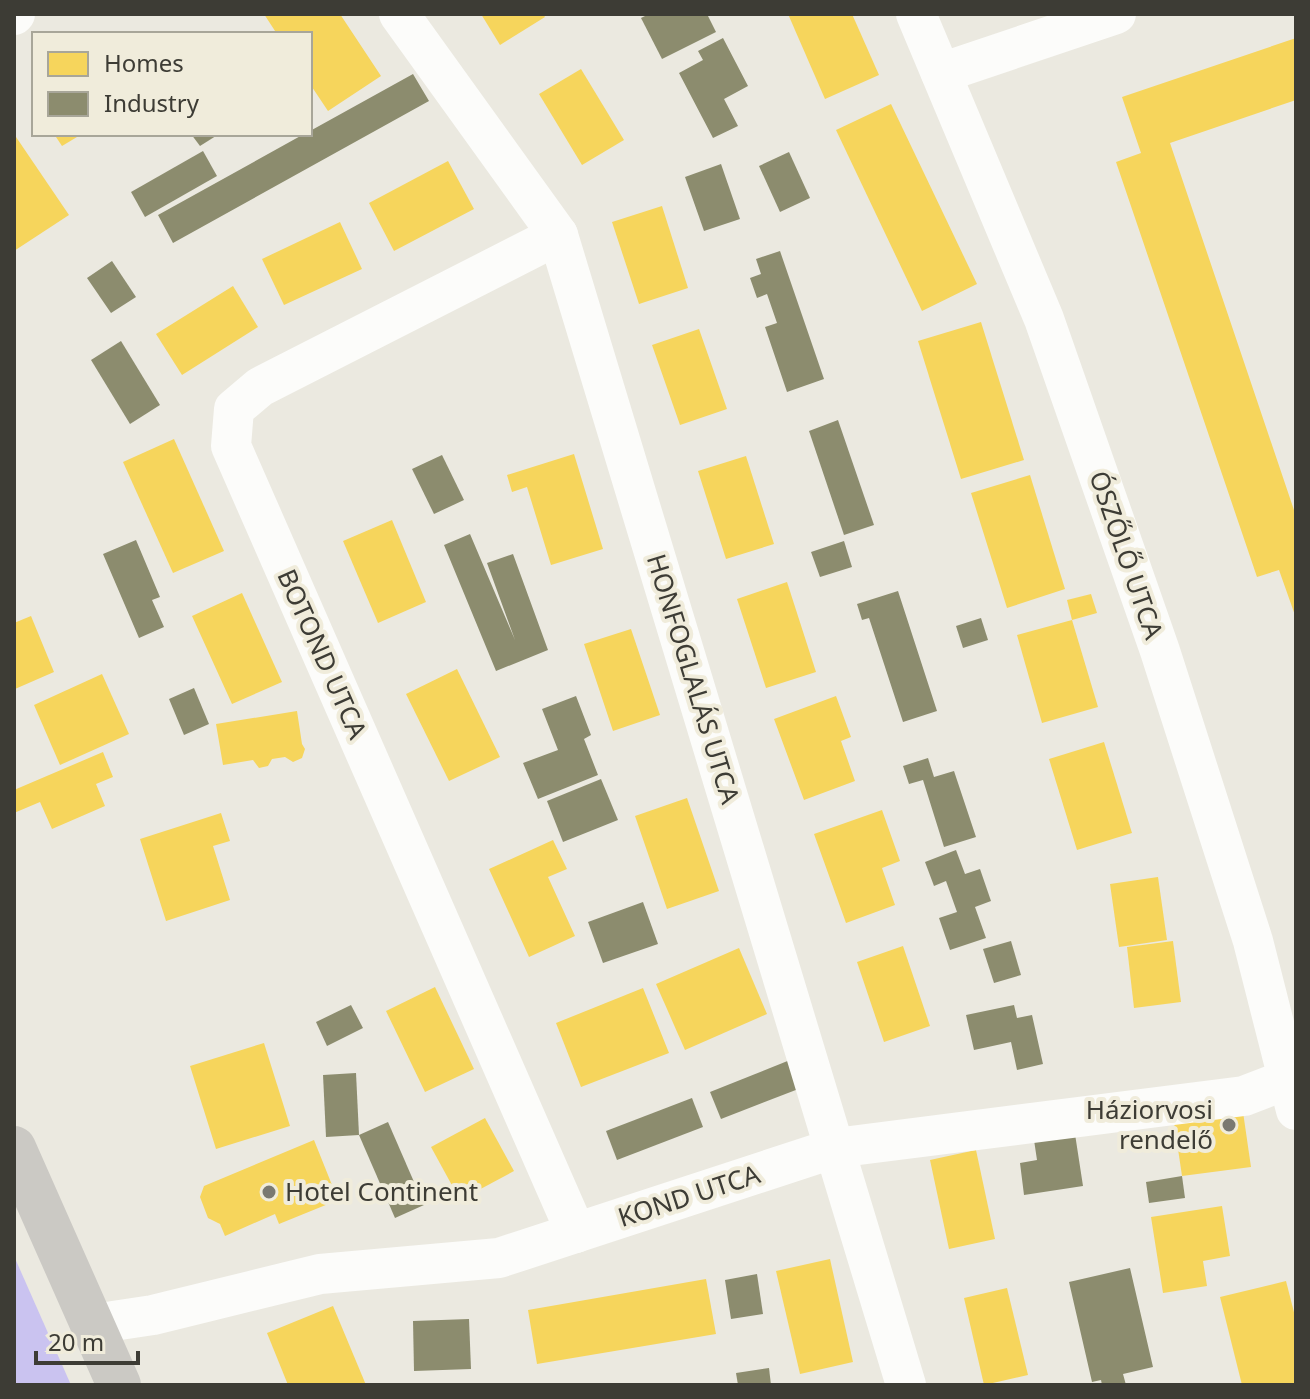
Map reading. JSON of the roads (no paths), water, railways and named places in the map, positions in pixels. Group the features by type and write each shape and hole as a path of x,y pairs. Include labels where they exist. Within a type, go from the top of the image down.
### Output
{"main road":[{"path":"14,1148 119,1385"}],"street":[{"name":"HONFOGLALÁS UTCA","path":"399,14 558,235 906,1385"},
{"name":"ÓSZŐLŐ UTCA","path":"916,14 1044,319 1155,636 1253,941 1293,1088"},
{"path":"941,73 1116,14"},
{"name":"BOTOND UTCA","path":"558,235 260,387 234,409 231,446 576,1233"},
{"name":"KOND UTCA","path":"93,1324 153,1315 320,1274 499,1258 835,1148 1293,1088"}],"place":[{"name":"Háziorvosi rendelő","path":"1229,1125"},
{"name":"Hotel Continent","path":"269,1192"}]}
